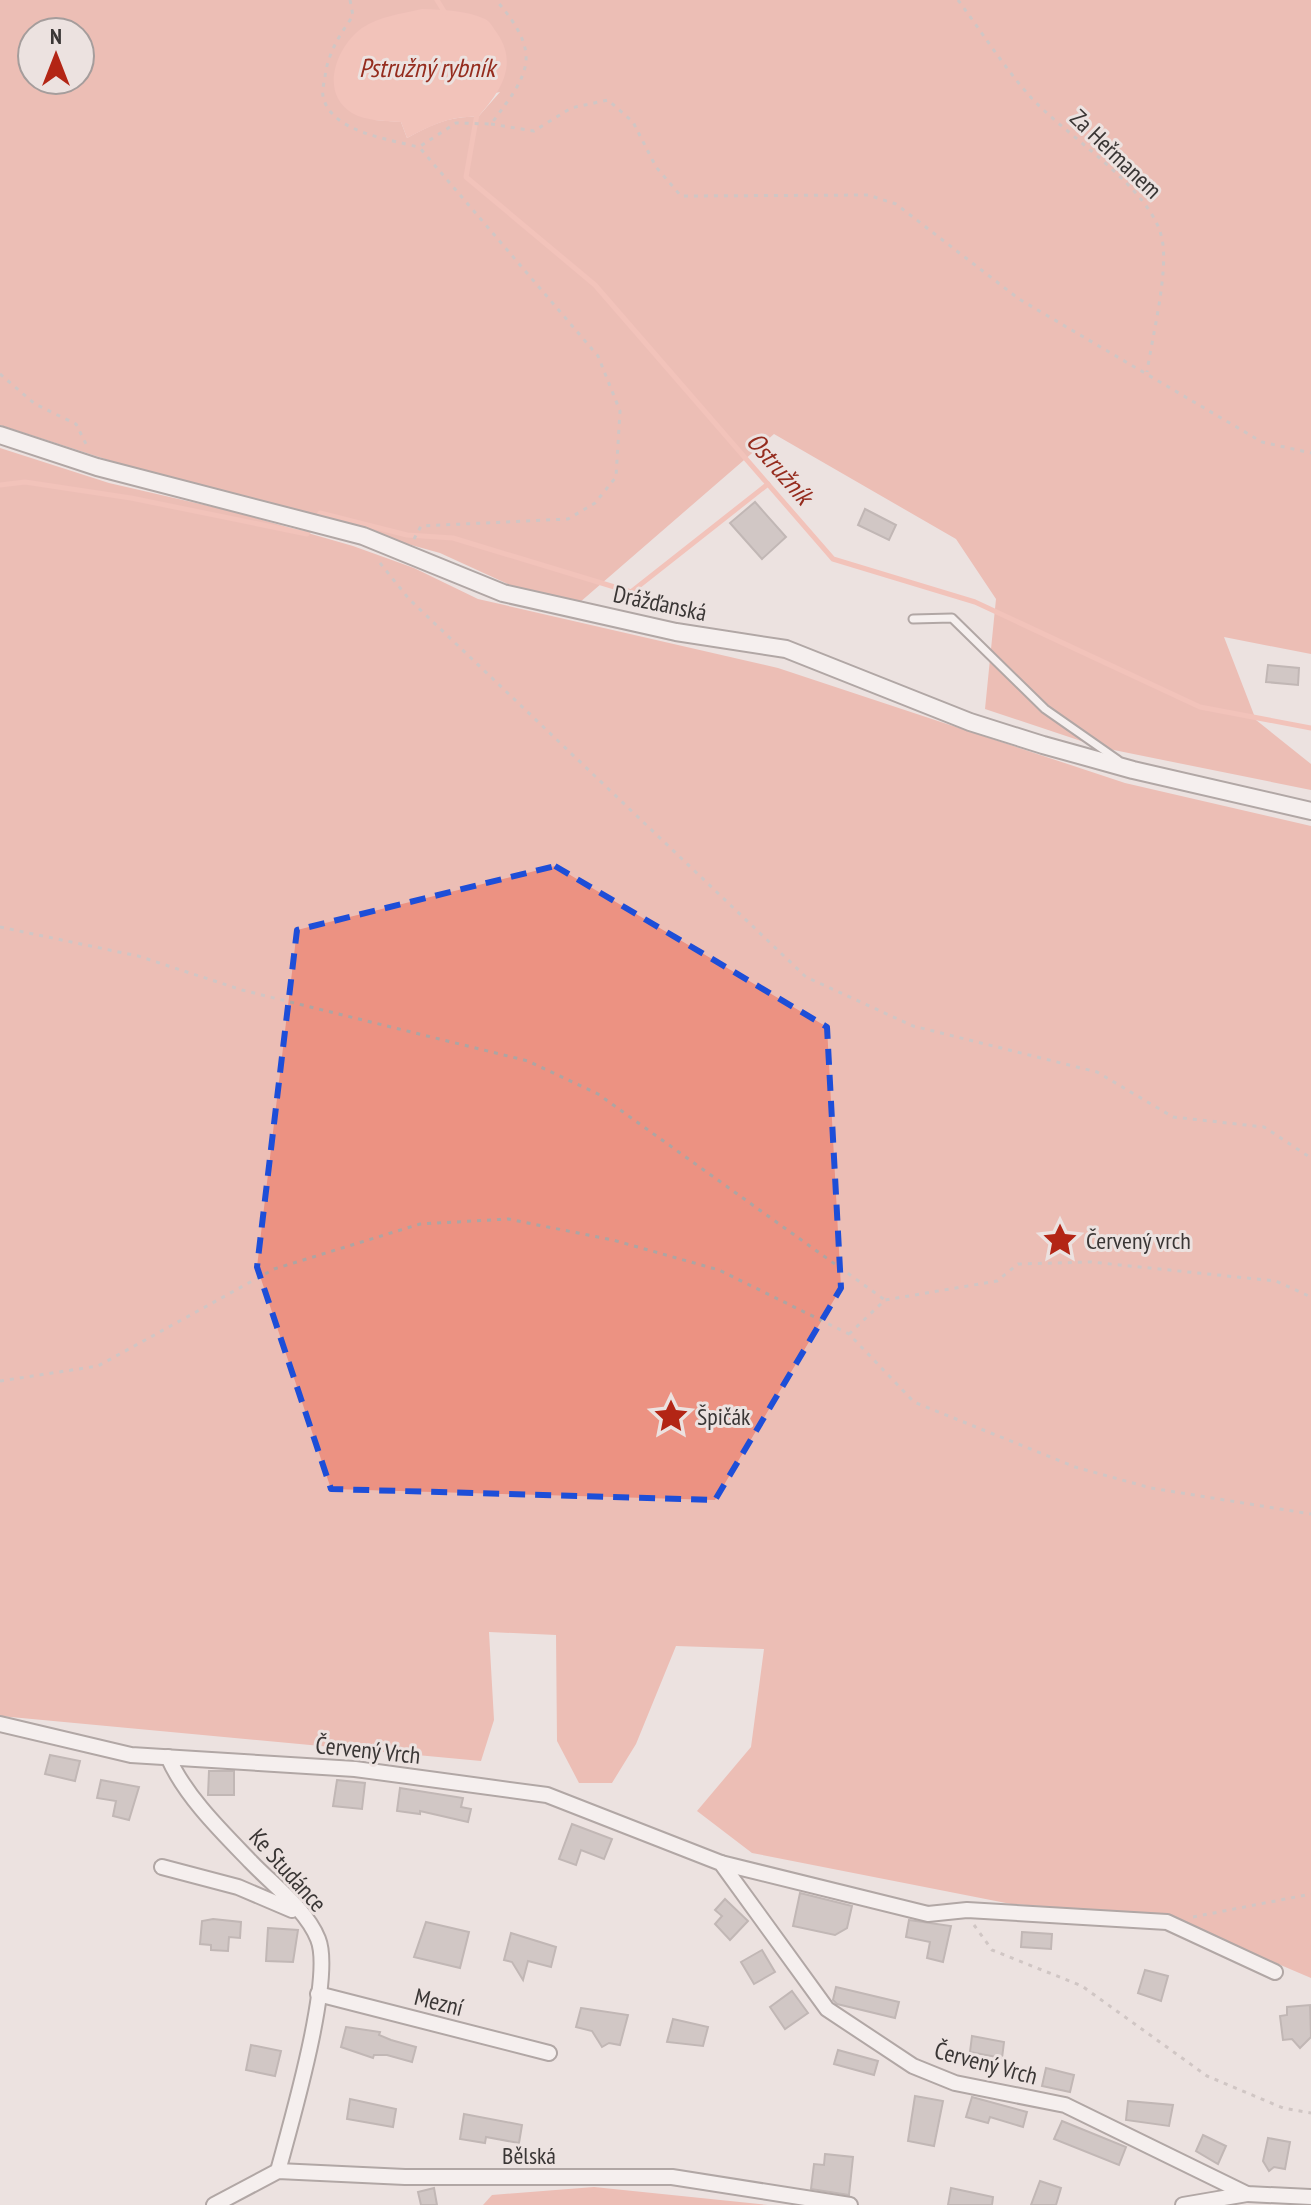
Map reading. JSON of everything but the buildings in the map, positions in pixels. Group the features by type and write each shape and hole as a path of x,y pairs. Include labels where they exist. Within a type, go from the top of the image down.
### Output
{"street":[{"name":"Drážďanská","path":"0,435 97,467 363,536 503,593 676,632 786,649 970,722 1133,770 1311,811"},
{"name":"Červený Vrch","path":"0,1724 131,1755 355,1769 547,1795 721,1863 928,1914 967,1910 1167,1922 1275,1972"},
{"name":"Ke Studánce","path":"168,1757 177,1778 308,1920 319,1942 322,1971 303,2078 278,2171"},
{"name":"Červený Vrch","path":"721,1863 827,2009 913,2066 955,2083 1065,2105 1247,2194 1311,2197"},
{"path":"162,1867 238,1887 300,1913"},
{"name":"Mezní","path":"318,1994 549,2053"},
{"path":"214,2205 278,2171"},
{"name":"Bělská","path":"278,2171 405,2177 672,2177 850,2205"},
{"path":"1183,2205 1247,2194"}],"lane":[{"path":"913,619 952,618 1045,709 1133,770"}],"path":[{"path":"350,0 353,16 340,34 326,69 323,96 335,116 359,131 419,147 598,356 620,411 616,477 595,503 568,519 421,526 406,553"},
{"path":"491,124 523,81 528,58 521,34 496,0"},
{"name":"Za Heřmanem","path":"958,0 1028,94 1141,198 1156,220 1163,241 1147,373"},
{"path":"419,147 456,123 491,124 534,131 571,108 608,100 633,122 656,167 681,196 868,195 896,204 1019,299 1262,442 1311,453"},
{"path":"0,374 35,404 76,424 97,467"},
{"path":"363,536 409,599 806,977 913,1026 1097,1072 1173,1117 1264,1127 1311,1158"},
{"path":"0,927 138,956 242,990 528,1061 598,1094 885,1300"},
{"path":"0,1381 98,1366 274,1269 420,1224 508,1219 613,1240 719,1270 849,1334 914,1402 1075,1467 1151,1488 1311,1514"},
{"path":"849,1334 885,1300 997,1281 1018,1264 1091,1262 1276,1281 1311,1297"},
{"path":"1167,1922 1311,1894"},
{"path":"967,1910 992,1950 1082,1986 1207,2076 1283,2108 1311,2113"}],"highlighted area":[{"path":"555,866 827,1027 841,1288 715,1500 331,1489 257,1267 297,930"}],"shaded area":[{"path":"0,0 1311,0 1311,654 1224,637 1256,720 1311,764 1311,790 1099,747 985,709 996,599 956,539 774,434 579,603 510,585 440,553 133,468 0,425","holes":["500,92 478,117 441,122 407,138 401,122 375,120"]},
{"name":"Červený vrch","path":"0,448 109,483 235,512 353,546 414,568 478,599 778,668 1125,783 1311,826 1311,1978 1163,1915 1011,1904 752,1853 697,1811 751,1747 764,1649 676,1646 636,1744 612,1783 579,1783 557,1741 556,1635 489,1632 494,1720 481,1761 0,1716"},
{"path":"594,2187 768,2205 483,2205 492,2195"}],"water":[{"name":"Pstružný rybník","path":"422,9 462,12 487,20 503,45 506,67 499,88 478,117 450,120 407,138 401,122 363,118 342,104 336,94 335,70 345,46 362,28 383,18"}],"waterway":[{"name":"Ostružník","path":"437,0 445,13"},
{"name":"Ostružník","path":"477,114 466,177 595,285 833,559 975,602 1200,707 1311,728"},
{"path":"0,485 25,482 131,498 307,534 320,513 407,535 453,538 631,592 768,484"}],"place":[{"name":"Červený vrch","path":"1060,1240"},
{"name":"Špičák","path":"671,1416"}]}
